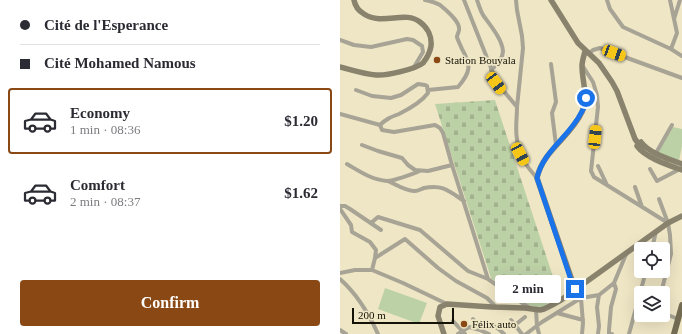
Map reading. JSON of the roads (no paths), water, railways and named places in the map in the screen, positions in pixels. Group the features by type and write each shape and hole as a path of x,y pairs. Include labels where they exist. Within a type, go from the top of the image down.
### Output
{"main road":[{"path":"340,67 375,75 390,74 418,66 427,57 430,50 430,35 420,21 407,17 382,20 376,19 361,12 356,7 354,0"},
{"path":"551,0 578,43 599,63 612,82 634,135 642,148"},
{"path":"575,289 537,178 540,167 556,145 573,126 583,108 586,98 582,64 587,52"},
{"path":"634,135 644,145 681,168"},
{"path":"634,135 633,139 635,144 641,151 656,160 681,168"},
{"path":"444,334 438,316 440,307 447,304 544,309 575,289 656,231 682,216"},
{"path":"674,334 682,305"}],"street":[{"path":"425,0 440,5 457,23 459,28 457,38 466,55 469,67 467,74 458,87 428,90"},
{"path":"464,0 496,83 517,107"},
{"path":"477,0 483,14 500,41 503,52 498,64 491,70"},
{"path":"516,0 523,48 517,107 516,139 524,162 537,178"},
{"path":"607,0 610,9 623,27 671,49 682,56"},
{"path":"670,0 677,33 671,49"},
{"path":"674,19 680,0"},
{"path":"340,40 354,45 371,47 413,40 422,46 423,52 414,67"},
{"path":"587,52 600,48 682,78"},
{"path":"551,64 556,102 552,113 556,145"},
{"path":"582,64 593,82 597,94 598,107 591,171 594,177 668,223"},
{"path":"356,90 372,96 391,98 401,95 418,84 427,86 428,92 425,97 407,109 388,118 380,125"},
{"path":"340,114 380,125 382,130 394,132 435,125 440,128 443,133 488,279"},
{"path":"656,153 672,125"},
{"path":"362,145 402,158 415,170 428,172 452,165"},
{"path":"347,164 370,177 388,181 409,190 414,191 434,186 444,188 464,201"},
{"path":"598,166 607,185"},
{"path":"650,169 657,181 681,168"},
{"path":"388,181 408,176 420,170"},
{"path":"635,187 642,207"},
{"path":"659,199 668,223 671,254 663,286"},
{"path":"340,206 346,206 382,230"},
{"path":"340,209 351,225 352,232 370,242 376,250 372,270"},
{"path":"371,223 378,217 420,230 468,270 488,279 534,309 539,334"},
{"path":"654,242 656,231"},
{"path":"375,258 405,239 438,268 456,281 487,298 497,307"},
{"path":"526,334 581,298 599,294 614,283 628,251"},
{"path":"340,273 355,270 372,270 447,304"},
{"path":"340,279 347,285 364,309 378,334"},
{"path":"612,334 609,334 611,307 616,289 614,283"},
{"path":"575,289 581,298 583,320 582,334"},
{"path":"598,334 599,326 597,307 599,294"},
{"path":"557,313 583,320"},
{"path":"670,316 678,319"},
{"path":"515,325 525,317"},
{"path":"473,319 483,334"},
{"path":"629,334 634,319"},
{"path":"511,320 522,334"},
{"path":"453,321 462,333 469,327 480,329 489,334"},
{"path":"480,329 492,325 500,329 504,334"},
{"path":"340,330 346,334"}],"tunnel":[{"path":"642,148 682,167"}],"place":[{"name":"Station Bouyala","path":"437,60"},
{"name":"Félix auto","path":"464,324"}]}
